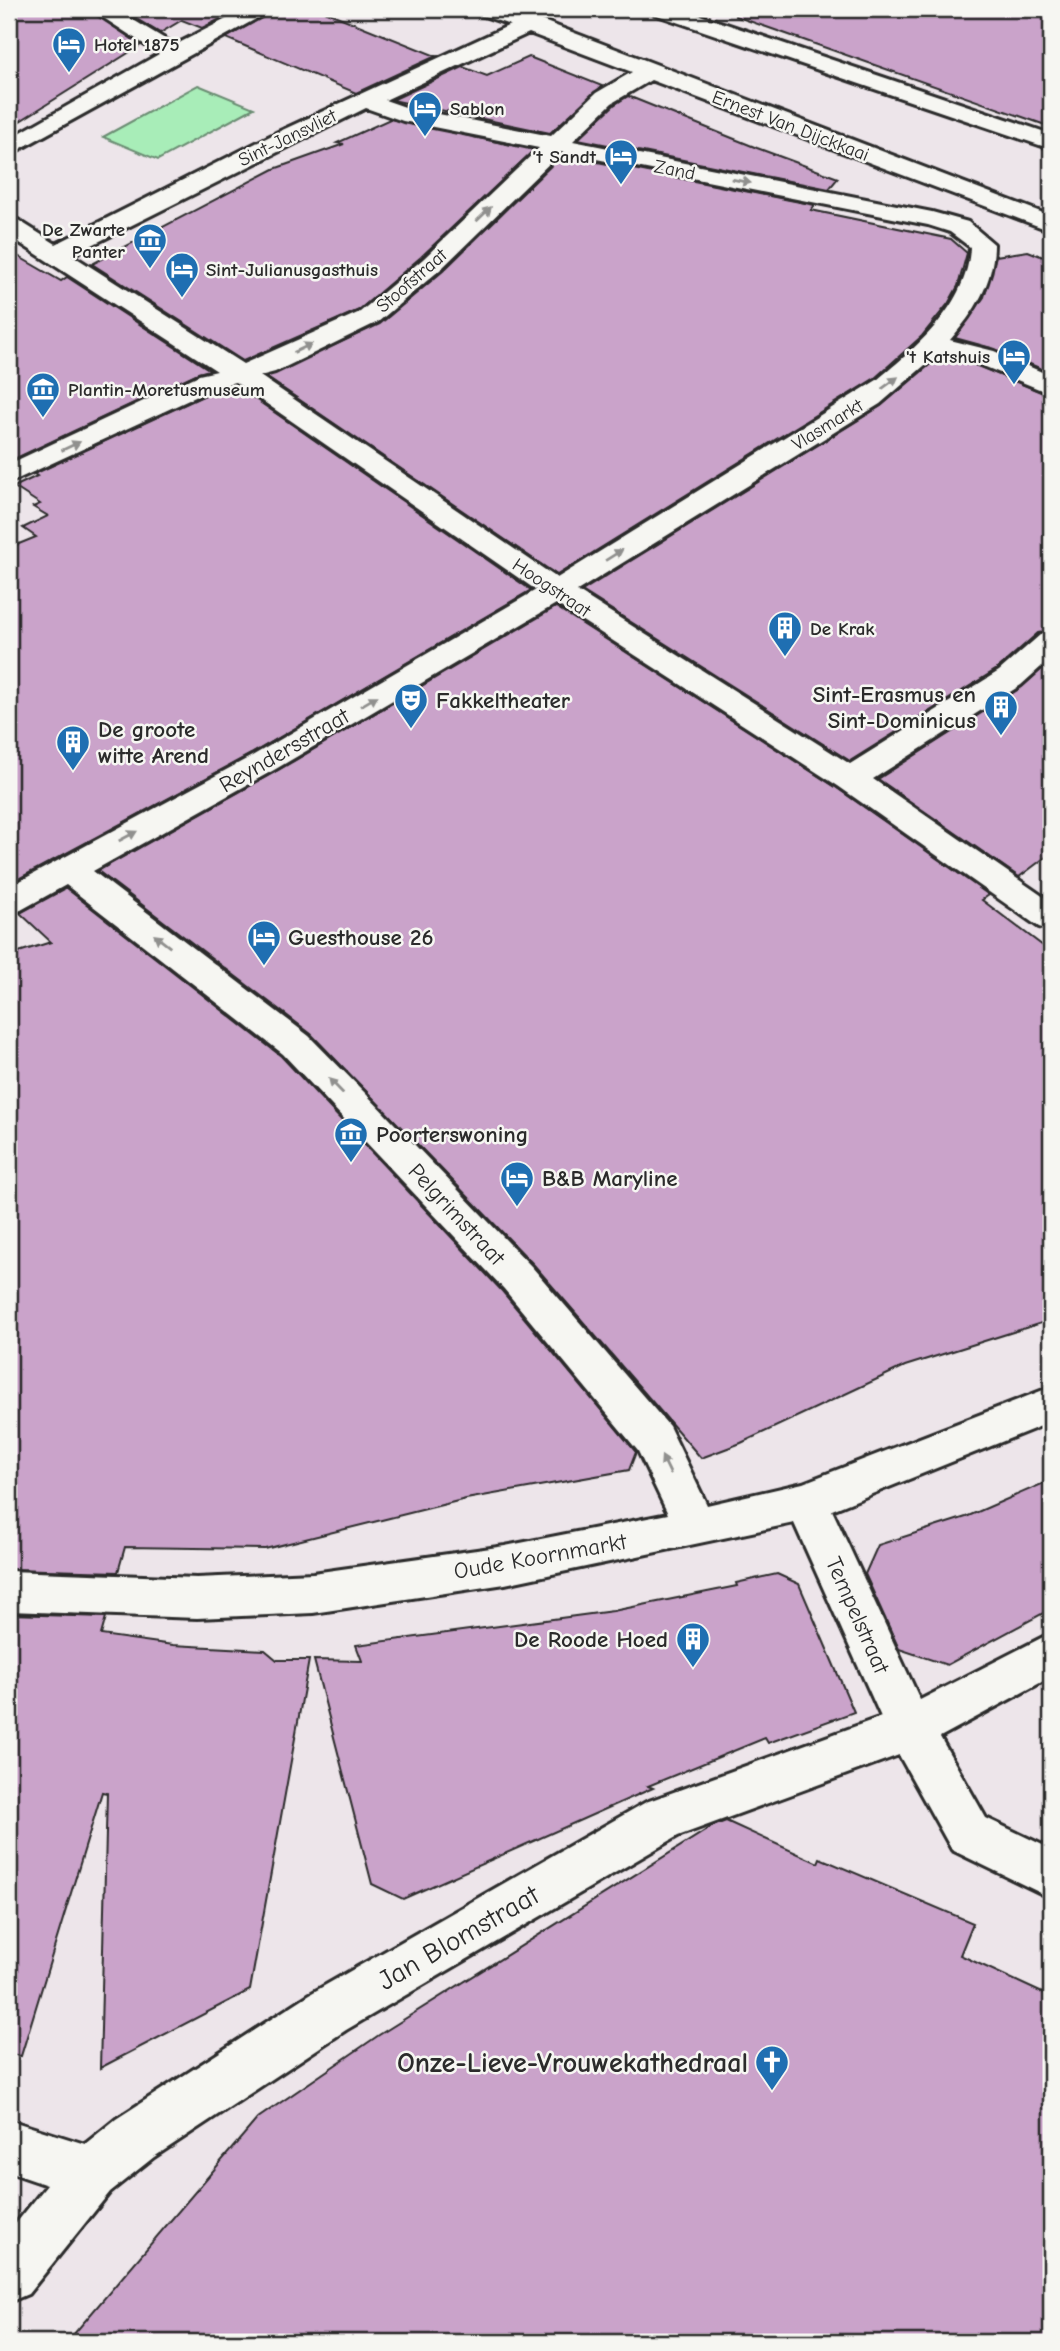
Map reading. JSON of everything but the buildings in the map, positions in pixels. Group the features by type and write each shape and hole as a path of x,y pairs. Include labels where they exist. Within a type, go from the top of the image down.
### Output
{"street":[{"path":"100,9 174,54"},
{"path":"9,148 174,54 263,9"},
{"path":"662,9 1051,142"},
{"path":"495,10 530,24"},
{"name":"Ernest Van Dijckkaai","path":"530,24 1051,224"},
{"name":"Sint-Jansvliet","path":"55,254 364,100 530,24"},
{"name":"Stoofstraat","path":"9,475 208,381 266,366 369,317 432,264 604,97 650,71"},
{"name":"Zand","path":"364,100 403,114 932,219 1001,241"},
{"path":"9,225 55,254"},
{"path":"1001,241 1051,231"},
{"name":"Vlasmarkt","path":"556,591 870,398 898,378 933,343 975,286 1001,241"},
{"name":"Hoogstraat","path":"55,254 240,373 556,591 850,779 1051,919"},
{"path":"933,343 985,357 1051,386"},
{"name":"Reyndersstraat","path":"9,902 263,763 556,591"},
{"path":"850,779 1010,678 1051,642"},
{"name":"Pelgrimstraat","path":"68,869 296,1045 354,1105 518,1278 654,1439 696,1527"},
{"path":"1024,899 1051,879"},
{"name":"Oude Koornmarkt","path":"9,1591 197,1598 313,1593 505,1565 696,1527 806,1500 1051,1404"},
{"name":"Tempelstraat","path":"806,1500 910,1729 969,1834 1051,1874"},
{"name":"Jan Blomstraat","path":"9,2275 92,2173 135,2138 328,2012 663,1818 910,1729 1051,1654"},
{"path":"9,2146 92,2173"}],"green space":[{"path":"198,85 254,108 158,160 103,137"}],"place":[{"name":"Hotel 1875","path":"69,74"},
{"name":"Sablon","path":"425,138"},
{"name":"’t Sandt","path":"621,186"},
{"name":"De Zwarte Panter","path":"150,270"},
{"name":"Sint-Julianusgasthuis","path":"182,299"},
{"name":"'t Katshuis","path":"1014,386"},
{"name":"Plantin-Moretusmuseum","path":"43,419"},
{"name":"De Krak","path":"785,658"},
{"name":"Fakkeltheater","path":"411,730"},
{"name":"Sint-Erasmus en Sint-Dominicus","path":"1001,737"},
{"name":"De groote witte Arend","path":"73,772"},
{"name":"Guesthouse 26","path":"264,967"},
{"name":"Poorterswoning","path":"351,1164"},
{"name":"B&B Maryline","path":"517,1208"},
{"name":"De Roode Hoed","path":"693,1669"},
{"name":"Onze-Lieve-Vrouwekathedraal","path":"772,2092"}]}
